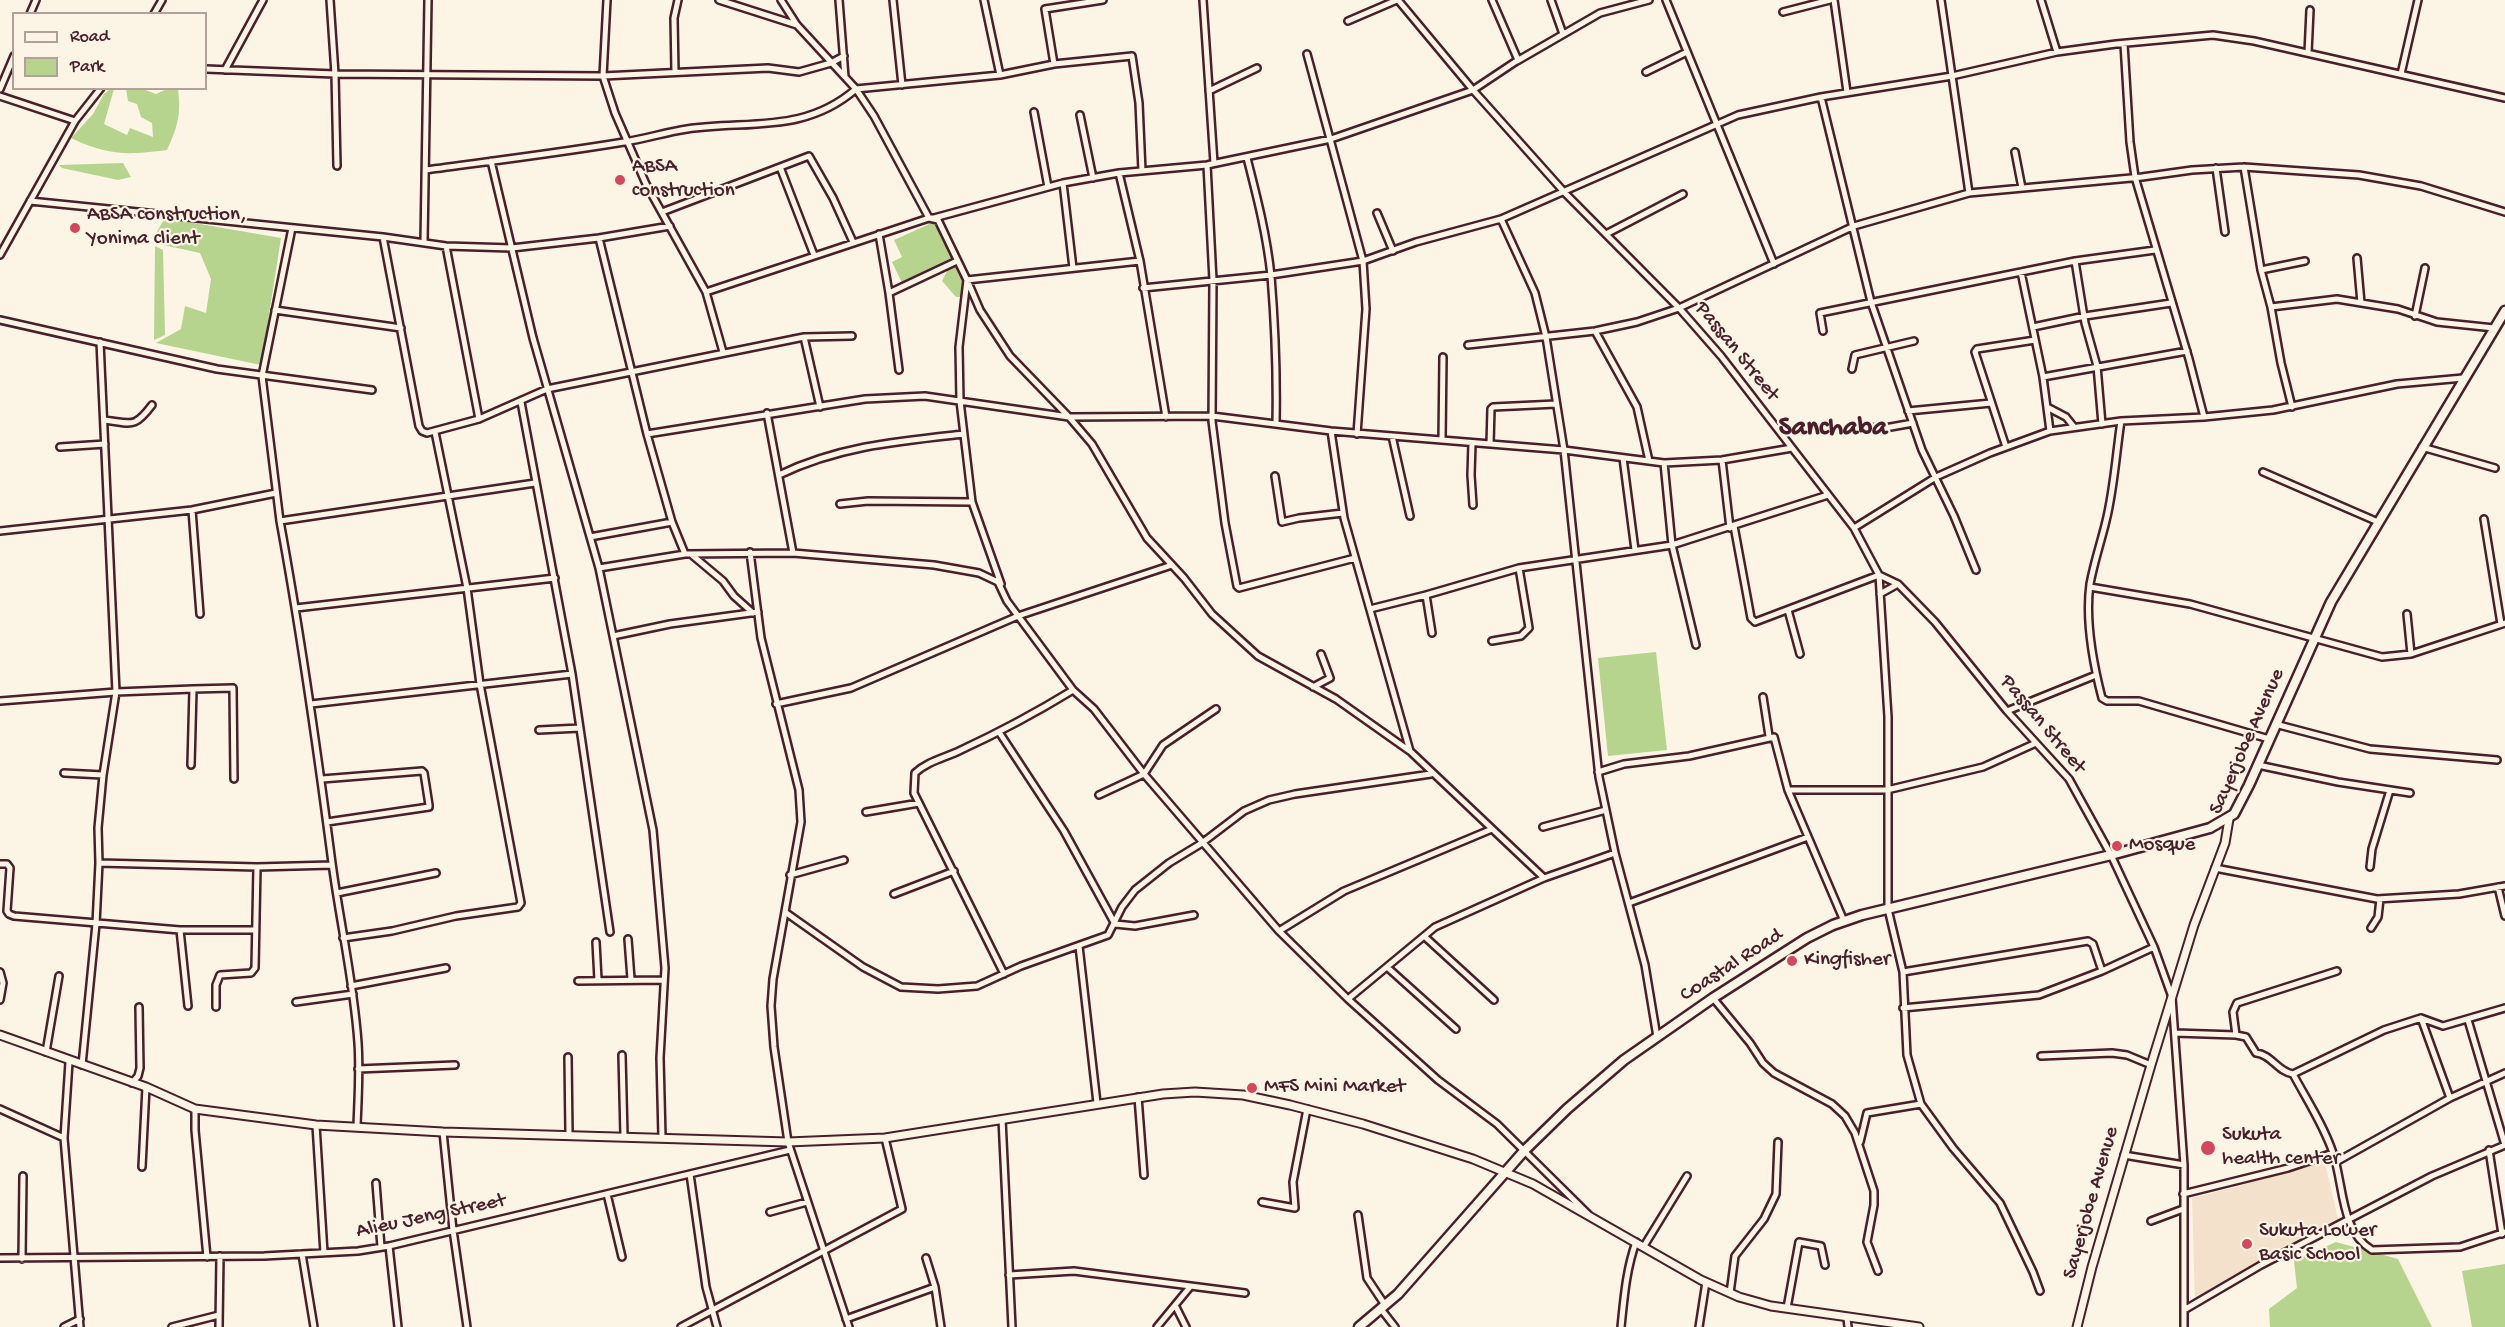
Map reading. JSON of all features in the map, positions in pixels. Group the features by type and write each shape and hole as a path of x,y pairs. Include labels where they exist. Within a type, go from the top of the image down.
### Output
{"main road":[{"name":"Sayerjobe Avenue","path":"2229,819 2235,814 2331,602 2505,311"},
{"name":"Coastal Road","path":"1359,1327 1398,1293 1505,1171 1591,1088 1624,1060 1713,998 1807,938 1844,921 2111,855 2210,828 2229,819"}],"street":[{"path":"225,70 263,0"},
{"path":"330,0 335,74 337,166"},
{"path":"424,242 428,0"},
{"path":"608,0 603,76 627,142 706,292 723,352"},
{"path":"675,72 674,18 678,0"},
{"path":"719,0 797,25"},
{"path":"781,0 797,25 856,89 874,116 929,218 938,220 980,310 1010,356 1092,444 1147,538 1212,614 1258,656 1336,699 1411,752 1431,774 1451,789 1544,878"},
{"path":"839,0 845,77"},
{"path":"893,0 902,86"},
{"path":"984,0 1000,75"},
{"path":"1054,64 1045,9 1103,0"},
{"path":"1203,0 1214,163"},
{"path":"1348,21 1397,0"},
{"name":"Passan Street","path":"1397,0 1565,193 1679,308 1747,387 1854,528 1879,575 1898,584 1966,657 2007,711 2069,778 2111,855 2154,947 2172,997 2184,1165 2184,1327"},
{"path":"1473,90 1518,60 1492,0"},
{"path":"1551,0 1563,34"},
{"path":"1611,0 1613,8"},
{"path":"706,292 929,218 1063,183 1119,173 1207,165 1331,139 1473,90 1563,34 1613,8 1648,0"},
{"path":"1666,0 1774,264"},
{"path":"1782,12 1832,0 1847,92"},
{"path":"1941,0 1969,193"},
{"path":"2041,0 2057,52"},
{"path":"2401,74 2418,0"},
{"path":"2308,53 2310,10"},
{"path":"1143,288 1271,275 1363,261 1416,242 1501,219 1565,193 1738,115 1847,92 1952,76 2057,52 2213,35 2308,53 2505,98"},
{"path":"2124,44 2130,142 2135,177 2187,351 2204,417"},
{"path":"1646,72 1686,52"},
{"path":"1307,54 1363,261 1366,309 1357,434"},
{"path":"426,170 627,142 687,129 764,124 813,115 839,104 856,89 1000,75 1054,64 1132,56 1139,103 1142,171"},
{"path":"207,69 335,74 603,76 768,68 799,72 844,57"},
{"path":"0,89 12,61"},
{"path":"1209,91 1257,68"},
{"path":"0,255 75,121 99,90"},
{"path":"0,96 75,121"},
{"path":"1821,97 1854,226 1870,302 1922,450 1976,570"},
{"path":"1034,112 1048,187"},
{"path":"1080,115 1093,178"},
{"path":"2015,152 2022,188"},
{"path":"662,212 809,156 833,198 853,242"},
{"path":"1246,158 1259,206 1271,275 1277,369 1276,424"},
{"path":"491,161 547,389 599,568 653,830 660,894 664,980 660,1058 662,1137"},
{"path":"1207,165 1213,280 1212,416 1217,468 1238,587 1355,558"},
{"path":"780,167 814,255"},
{"path":"2244,167 2261,270 2292,406"},
{"path":"1468,345 1595,331 1637,322 1679,308 1854,226 1969,193 2244,167 2332,172 2421,186 2505,212"},
{"path":"2216,168 2225,232"},
{"path":"1119,173 1140,261 1166,417"},
{"path":"1063,183 1073,268"},
{"path":"1606,234 1683,194"},
{"path":"30,201 383,237 446,246 512,248 599,238 670,226"},
{"path":"1377,213 1393,250"},
{"path":"1501,219 1535,293 1546,337 1564,450 1598,772 1615,853 1645,965 1657,1037"},
{"path":"292,228 262,376 280,521 311,704 332,865 353,994 358,1069 357,1125"},
{"path":"879,234 899,370"},
{"path":"383,237 419,426 422,431 435,432 479,419 547,389 804,337 852,336"},
{"path":"599,238 647,434 672,522 685,554"},
{"path":"446,246 479,419"},
{"path":"1823,331 1820,313 2075,261 2155,250"},
{"path":"2357,258 2361,303"},
{"path":"889,293 957,261"},
{"path":"967,280 1140,261"},
{"path":"2075,261 2097,366 2102,424"},
{"path":"2261,270 2305,261"},
{"path":"2415,316 2425,268"},
{"path":"2021,272 2043,377 2050,431"},
{"path":"967,280 959,347 960,401 972,502 1007,601 1073,690 1094,709 1144,774 1279,931 1348,999 1438,1080 1497,1124 1596,1221"},
{"path":"2271,307 2337,299 2398,309 2438,322 2494,328"},
{"path":"2033,327 2085,316 2171,303"},
{"path":"275,310 401,328"},
{"path":"0,320 218,369 372,390"},
{"path":"1595,331 1637,407 1649,461"},
{"path":"804,337 820,407"},
{"path":"2006,447 1975,352 1977,349 2035,340"},
{"path":"1852,369 1855,355 1914,341"},
{"path":"82,1065 96,924 98,828 103,775 116,692 100,342"},
{"path":"2043,377 2187,351"},
{"path":"1442,440 1443,357"},
{"path":"1854,528 1936,477 2050,431 2121,421 2204,417 2292,406 2397,384 2463,378"},
{"path":"647,434 865,399 926,396 1069,417 1212,416 1357,434 1564,450 1664,463 1722,460 1792,448"},
{"path":"521,402 573,674 610,932"},
{"path":"1908,411 1991,403"},
{"path":"1490,444 1491,409 1493,407 1556,404"},
{"path":"104,420 134,423 141,419 152,405"},
{"path":"2047,407 2066,417 2074,427"},
{"path":"767,413 793,553"},
{"path":"2121,421 2106,521 2097,549 2090,587 2091,630 2096,675 2102,698 2106,701 2139,701 2269,739"},
{"path":"1854,428 1885,428 1913,423"},
{"path":"1331,431 1343,513 1411,752"},
{"path":"343,938 392,931 456,916 518,907 521,903 480,684 467,588 435,432"},
{"path":"779,475 796,466 855,447 964,434"},
{"path":"1392,436 1410,516"},
{"path":"1472,443 1470,475 1473,505"},
{"path":"60,447 105,444"},
{"path":"2422,447 2495,468"},
{"path":"1623,458 1635,550"},
{"path":"1722,460 1732,527 1751,618 1755,622 1761,622 1879,575 1888,717 1888,909 1903,972 1907,1055 1921,1104 1953,1148 2000,1203 2040,1291"},
{"path":"1664,463 1672,545 1695,645"},
{"path":"2263,472 2378,522"},
{"path":"1275,476 1282,522 1343,513"},
{"path":"280,521 535,483"},
{"path":"0,531 109,521 192,510 276,493"},
{"path":"1370,609 1426,596 1519,568 1672,545 1828,495"},
{"path":"840,504 868,501 972,502"},
{"path":"192,510 200,614"},
{"path":"2090,587 2190,604 2382,657 2410,654 2503,624 2484,519"},
{"path":"590,537 672,522"},
{"path":"750,552 760,638 799,790 801,822 790,875 771,1006 774,1047 789,1146 849,1327"},
{"path":"599,568 685,554 793,553 962,569 990,576 1003,588"},
{"path":"692,555 723,581 734,596 756,613"},
{"path":"776,704 851,688 1018,616 1172,565"},
{"path":"1492,641 1521,636 1529,628 1519,568"},
{"path":"296,608 555,578"},
{"path":"1880,594 1898,584"},
{"path":"1426,596 1432,633"},
{"path":"1788,610 1800,654"},
{"path":"614,636 670,624 756,613"},
{"path":"2407,614 2410,654"},
{"path":"1313,687 1330,678 1321,654"},
{"path":"311,704 573,674"},
{"path":"2007,711 2096,675"},
{"path":"0,701 116,692 229,687 235,692 234,779"},
{"path":"191,765 193,689"},
{"path":"1004,974 914,793 915,773 923,765 958,752 999,732 1073,690"},
{"path":"1763,698 1769,736"},
{"path":"1099,795 1144,774 1163,745 1216,709"},
{"path":"2275,724 2370,749 2498,760"},
{"path":"539,730 580,728"},
{"path":"999,732 1064,831 1115,924"},
{"path":"1598,772 1624,764 1689,756 1769,736 1775,738 1788,790 1844,921"},
{"path":"1788,790 1887,790 1983,767 2036,743"},
{"path":"2258,765 2338,782 2410,793"},
{"path":"322,779 422,771 429,805 429,807 327,822"},
{"path":"64,773 103,775"},
{"path":"785,912 863,967 901,987 938,989 977,986 1108,935 1122,907 1135,890 1169,863 1202,843 1244,811 1269,800 1295,794 1431,774"},
{"path":"2370,867 2372,849 2390,790"},
{"path":"866,812 919,803"},
{"path":"1543,827 1606,810"},
{"name":"Sayerjobe Avenue","path":"2077,1327 2124,1155 2172,997 2227,836 2229,819"},
{"path":"1279,931 1344,891 1492,829"},
{"path":"1629,903 1809,837"},
{"path":"1348,999 1435,927 1544,878 1615,853"},
{"path":"790,875 844,860"},
{"path":"99,863 257,867 332,865"},
{"path":"0,864 7,864 10,868 9,914 96,924 180,930 255,930"},
{"path":"216,1007 216,985 220,975 251,973 255,968 257,867"},
{"path":"2215,868 2380,899 2459,894 2502,887 2505,916"},
{"path":"894,894 954,871"},
{"path":"337,893 436,873"},
{"path":"2371,928 2378,917 2380,899"},
{"path":"1115,924 1134,926 1194,915"},
{"path":"180,930 188,1006"},
{"path":"1424,936 1494,1000"},
{"path":"628,939 631,980"},
{"path":"1903,972 2088,941 2093,944 2102,971"},
{"path":"596,942 598,980"},
{"path":"1079,946 1097,1103"},
{"path":"1904,1008 2039,995 2102,971 2154,947"},
{"path":"1387,967 1456,1029"},
{"path":"351,986 446,968"},
{"path":"2236,1035 2233,1012 2237,1003 2337,971"},
{"path":"0,972 3,983 0,1000"},
{"path":"46,1052 59,976"},
{"path":"578,981 664,980"},
{"path":"296,1002 353,994"},
{"path":"1713,998 1750,1043 1763,1063 1774,1073 1832,1104 1845,1116 1856,1133 1874,1191 1874,1205 1867,1242 1878,1271"},
{"path":"132,1083 138,1076 140,1068 139,1007"},
{"path":"2175,1033 2246,1037 2256,1053 2262,1053 2284,1071 2293,1074 2384,1030 2421,1018 2443,1026 2505,1008"},
{"path":"2421,1018 2450,1098"},
{"path":"2184,1310 2261,1265 2348,1219 2432,1176 2505,1145 2468,1020"},
{"path":"0,1035 69,1062 146,1088 195,1109 316,1125 662,1137 789,1146 885,1137 1138,1097 1195,1092 1243,1095 1362,1124 1505,1171 1533,1184 1706,1282 1730,1293 1787,1308 1896,1326 1919,1327"},
{"path":"2041,1056 2112,1053 2127,1055 2151,1065"},
{"path":"622,1055 624,1136"},
{"path":"568,1056 569,1134"},
{"path":"69,1062 64,1138 80,1327"},
{"path":"358,1069 455,1065"},
{"path":"2336,1162 2450,1098 2505,1073"},
{"path":"2293,1074 2333,1153 2348,1219 2361,1243 2372,1250 2460,1246 2504,1233 2489,1150"},
{"path":"142,1167 146,1088"},
{"path":"1138,1097 1144,1175"},
{"path":"1859,1145 1867,1113 1921,1104"},
{"path":"0,1109 64,1138"},
{"path":"195,1109 207,1257"},
{"path":"1262,1202 1295,1208 1293,1182 1307,1109"},
{"path":"1002,1119 1012,1327"},
{"path":"316,1125 324,1252"},
{"path":"443,1131 453,1230 468,1327"},
{"path":"681,1327 902,1209 885,1137"},
{"path":"1730,1293 1735,1256 1764,1219 1776,1194 1778,1142"},
{"name":"Alieu Jeng Street","path":"0,1258 207,1257 302,1254 389,1246 690,1174 789,1146"},
{"path":"2184,1194 2333,1153"},
{"path":"2124,1155 2184,1165"},
{"path":"690,1174 706,1287 717,1327"},
{"path":"22,1259 23,1176"},
{"path":"1644,1246 1687,1176"},
{"path":"376,1183 381,1247"},
{"path":"607,1194 622,1257"},
{"path":"770,1212 807,1202"},
{"path":"2151,1221 2183,1209"},
{"path":"1358,1215 1367,1278 1395,1327"},
{"path":"1621,1327 1630,1258 1636,1242"},
{"path":"1787,1308 1799,1242 1821,1246 1825,1265"},
{"path":"389,1246 398,1327"},
{"path":"302,1254 314,1327"},
{"path":"219,1327 220,1256"},
{"path":"927,1258 942,1327"},
{"path":"1009,1275 1074,1271 1245,1293"},
{"path":"1699,1327 1706,1282"},
{"path":"846,1319 935,1287"},
{"path":"1157,1327 1190,1287"},
{"path":"1176,1306 1186,1327"},
{"path":"172,1327 219,1315"},
{"path":"1847,1318 1848,1327"},
{"path":"64,1327 80,1319"}],"shaded area":[{"name":"Sukuta Lower Basic School","path":"2324,1159 2339,1223 2261,1265 2205,1302 2195,1305 2192,1198 2236,1187"}],"green space":[{"path":"109,90 114,90 104,124 127,135 130,128 153,137 152,123 141,117 137,104 128,101 126,90 146,90 156,94 165,90 178,90 178,120 167,150 118,153 96,148 71,138 93,114 104,94"},
{"path":"123,163 131,177 118,180 62,168 59,165"},
{"path":"165,218 281,238 261,365 156,343 181,329 185,306 206,313 211,279 200,253 159,244 156,233"},
{"path":"938,220 967,280 966,297 956,297 942,281 948,269 943,264 902,283 892,262 902,257 894,240"},
{"path":"155,246 163,250 165,335 154,340"},
{"path":"1656,652 1667,750 1608,756 1598,658"},
{"path":"2336,1242 2398,1259 2432,1327 2270,1327 2269,1309 2297,1288 2294,1261"},
{"path":"2505,1264 2505,1327 2472,1327 2462,1271"}],"place":[{"name":"ABSA construction","path":"620,180"},
{"name":"ABSA construction, Yonima client","path":"75,228"},
{"name":"Mosque","path":"2117,846"},
{"name":"Kingfisher","path":"1792,961"},
{"name":"MFS Mini Market","path":"1252,1088"},
{"name":"Sukuta health center","path":"2208,1148"},
{"name":"Sukuta Lower Basic School","path":"2247,1244"}],"district":[{"name":"Sanchaba","path":"1833,430"}]}
